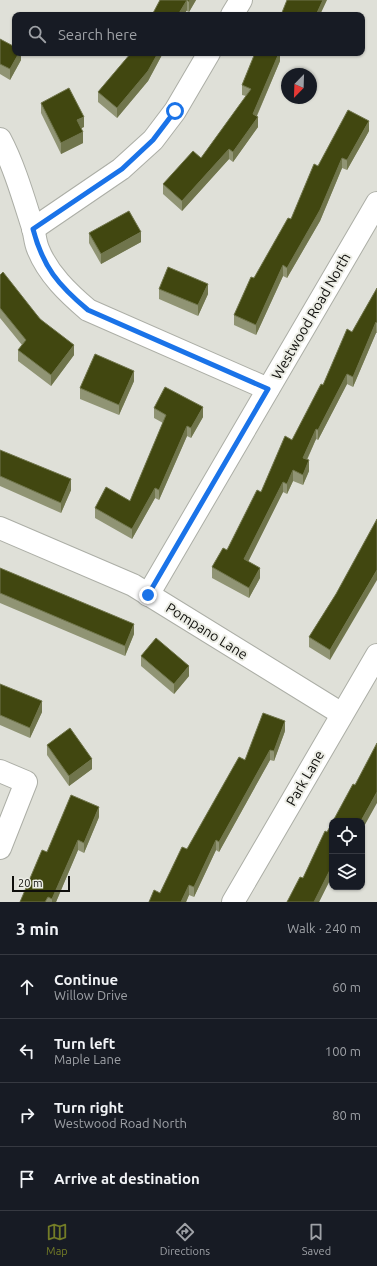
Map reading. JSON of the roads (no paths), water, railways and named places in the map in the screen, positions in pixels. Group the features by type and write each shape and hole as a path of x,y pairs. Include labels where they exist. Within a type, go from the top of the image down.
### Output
{"street":[{"path":"234,12 241,0"},
{"path":"33,229 122,169 153,140 175,111 207,56"},
{"path":"0,139 9,158 38,248 48,269 68,294 88,310 268,389"},
{"name":"Westwood Road North","path":"148,595 377,203"},
{"name":"Pompano Lane","path":"0,528 133,585 342,714"},
{"name":"Park Lane","path":"233,902 377,655"},
{"path":"0,771 26,782 0,848"}]}
